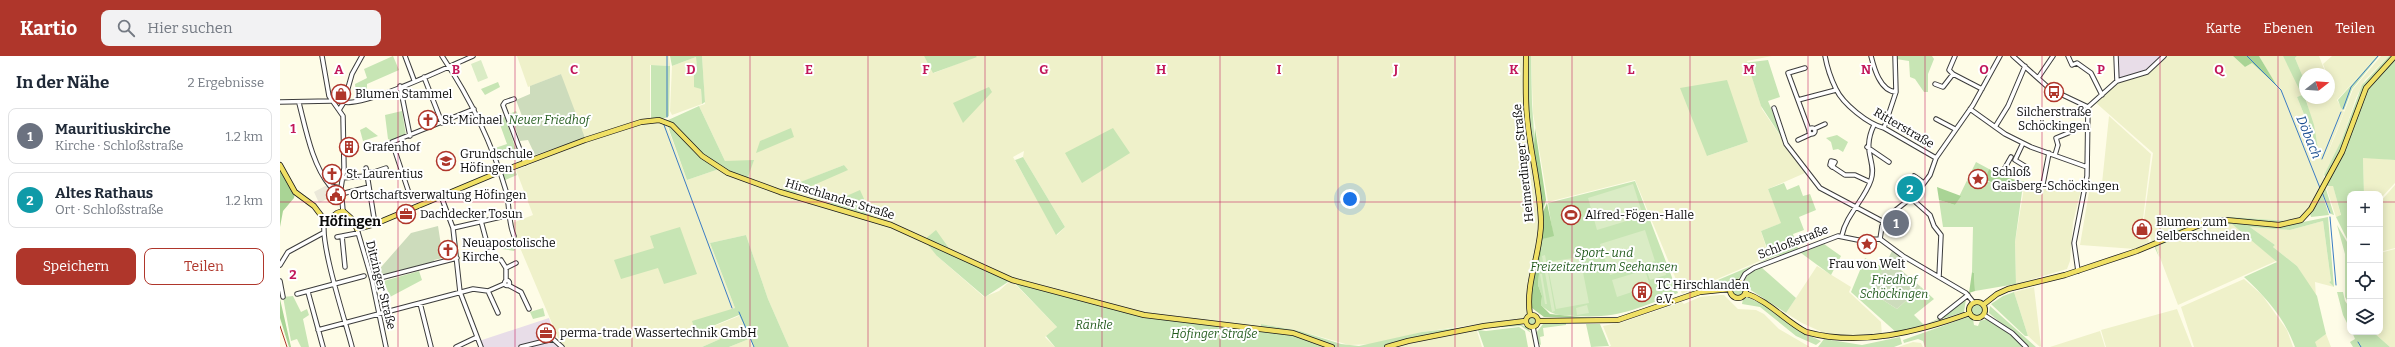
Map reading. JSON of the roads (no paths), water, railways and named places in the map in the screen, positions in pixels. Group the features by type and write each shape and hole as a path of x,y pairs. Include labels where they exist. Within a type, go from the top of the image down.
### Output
{"main road":[{"name":"Heimerdinger Straße","path":"1526,56 1527,116 1538,186 1541,221 1539,241 1529,288 1530,315"},
{"path":"1983,305 1997,294 2008,289 2078,271 2137,252 2211,222 2232,221 2279,225 2292,224 2306,216 2346,143 2366,88 2395,56"},
{"name":"Hirschlander Straße","path":"357,231 440,196 612,130 650,120 662,120 672,124 711,163 728,173 780,192 892,224 1012,280 1144,315 1294,333 1332,347"},
{"path":"280,165 295,192 314,206 325,220 344,211 352,219 357,231"},
{"path":"1538,321 1612,321 1700,292 1730,289 1734,284 1740,283 1745,287 1745,293 1742,297 1736,298 1731,294 1730,289"},
{"path":"1745,293 1763,301 1807,333 1828,340 1848,344"},
{"path":"1970,313 1970,307 1974,303 1979,302 1983,305"},
{"path":"1970,313 1977,318 1984,314 1983,305"},
{"path":"1882,342 1970,313"},
{"path":"1387,347 1408,341 1484,326 1525,321 1530,315 1536,316 1538,321"},
{"path":"1525,321 1528,326 1533,327 1537,325 1538,321"}],"street":[{"path":"322,56 331,101 339,110 343,119 341,194 344,211"},
{"path":"339,110 344,102 352,74 362,56"},
{"path":"405,56 414,80"},
{"path":"442,56 474,109 506,192 510,215 509,222 514,236"},
{"path":"344,102 355,103 424,77 473,56"},
{"name":"Ritterstraße","path":"1825,56 1836,90 1874,125 1884,128 1936,158"},
{"path":"1871,56 1881,82 1892,92 1896,92"},
{"path":"1884,128 1896,92 1895,56"},
{"path":"1955,56 1950,70 1953,74 1982,89"},
{"path":"1974,303 1968,295 1880,239 1884,222 1893,211 1911,198 1930,175 1936,158 1970,109 2000,56"},
{"path":"2013,56 2050,89 2088,107"},
{"path":"2038,78 2053,56"},
{"path":"2068,56 2072,65 2077,63 2091,74 2102,95"},
{"path":"2116,56 2117,81"},
{"path":"2078,271 2074,254 2074,236 2087,167 2088,107 2117,81 2147,72 2164,56"},
{"path":"1995,127 2008,106 2025,66"},
{"path":"1798,140 1811,134 1811,129 1788,73 1805,68"},
{"path":"1935,84 1943,87 1953,74"},
{"path":"424,77 442,123"},
{"path":"400,86 410,136"},
{"path":"1798,100 1836,90"},
{"path":"514,99 505,102 503,105 525,163"},
{"path":"280,102 299,103 331,101"},
{"path":"299,103 309,141 321,170 330,186 341,188"},
{"path":"1774,108 1786,144 1820,188 1884,222"},
{"path":"408,190 392,142 474,109"},
{"path":"1970,109 1995,127 2023,143 2087,167"},
{"path":"1936,119 1955,130"},
{"path":"1811,129 1825,124"},
{"path":"1842,235 1870,182 1872,172 1867,147 1869,136 1874,125"},
{"path":"2055,155 2058,145 2056,138 2073,131"},
{"path":"2015,160 2023,143"},
{"path":"1867,147 1889,162"},
{"path":"2042,184 2049,153"},
{"path":"2002,173 2010,157 2028,168"},
{"path":"1832,167 1845,174 1855,174 1870,182"},
{"path":"342,178 366,172 374,172 386,168"},
{"path":"366,172 375,224"},
{"path":"1914,176 1924,183"},
{"path":"341,194 369,187"},
{"path":"440,196 453,228 460,292 481,347"},
{"path":"1911,198 1930,215 1934,226 1941,235 1939,277"},
{"path":"453,228 510,215"},
{"path":"325,220 323,233 352,347"},
{"path":"481,221 488,247"},
{"path":"345,268 340,237 357,231"},
{"name":"Ditzinger Straße","path":"357,231 372,280 385,346"},
{"path":"280,265 288,252 323,233"},
{"name":"Schloßstraße","path":"1740,283 1745,274 1754,268 1842,235 1858,240 1880,239"},
{"path":"372,280 457,258"},
{"path":"501,260 506,268 506,283"},
{"path":"506,268 516,262"},
{"path":"297,294 364,276"},
{"path":"280,281 283,297"},
{"path":"318,330 460,292 479,288 488,291 506,283"},
{"path":"506,283 521,292 529,309"},
{"path":"521,292 526,290"},
{"path":"488,291 498,313"},
{"path":"308,292 323,347"},
{"path":"1940,317 1968,295"},
{"path":"420,303 431,347"},
{"path":"1984,314 2012,333 2026,347"},
{"path":"1533,327 1537,347"},
{"path":"456,347 477,338"},
{"path":"520,347 553,339 562,347"}],"waterway":[{"path":"667,56 667,117"},
{"name":"Döbach","path":"2247,56 2281,90 2320,188"},
{"path":"2343,109 2351,87 2378,56"},
{"path":"2322,159 2341,112"},
{"path":"664,125 732,308"},
{"name":"Döbach","path":"2322,192 2330,213"},
{"name":"Döbach","path":"2330,217 2336,285"},
{"path":"739,312 754,347"},
{"name":"Döbach","path":"2358,342 2361,347"}],"railway":[{"path":"280,326 287,347"}],"place":[{"name":"Silcherstraße Schöckingen","path":"2054,92"},
{"name":"Blumen Stammel","path":"341,94"},
{"name":"St. Michael","path":"428,120"},
{"name":"Grafenhof","path":"349,147"},
{"name":"Grundschule Höfingen","path":"446,161"},
{"name":"St. Laurentius","path":"332,174"},
{"name":"Schloß Gaisberg-Schöckingen","path":"1978,179"},
{"name":"Altes Rathaus","path":"1910,189"},
{"name":"Ortschaftsverwaltung Höfingen","path":"336,195"},
{"name":"Dachdecker Tosun","path":"406,214"},
{"name":"Alfred-Fögen-Halle","path":"1571,215"},
{"name":"Mauritiuskirche","path":"1896,223"},
{"name":"Blumen zum Selberschneiden","path":"2142,229"},
{"name":"Frau von Welt","path":"1867,244"},
{"name":"Neuapostolische Kirche","path":"448,250"},
{"name":"TC Hirschlanden e.V.","path":"1642,292"},
{"name":"perma-trade Wassertechnik GmbH","path":"546,333"}],"district":[{"name":"Höfingen","path":"350,221"}],"park label":[{"name":"Neuer Friedhof","path":"549,120"},
{"name":"Sport- und Freizeitzentrum Seehansen","path":"1604,260"},
{"name":"Friedhof Schöckingen","path":"1894,287"},
{"name":"Ränkle","path":"1094,325"},
{"name":"Höfinger Straße","path":"1214,334"}]}
